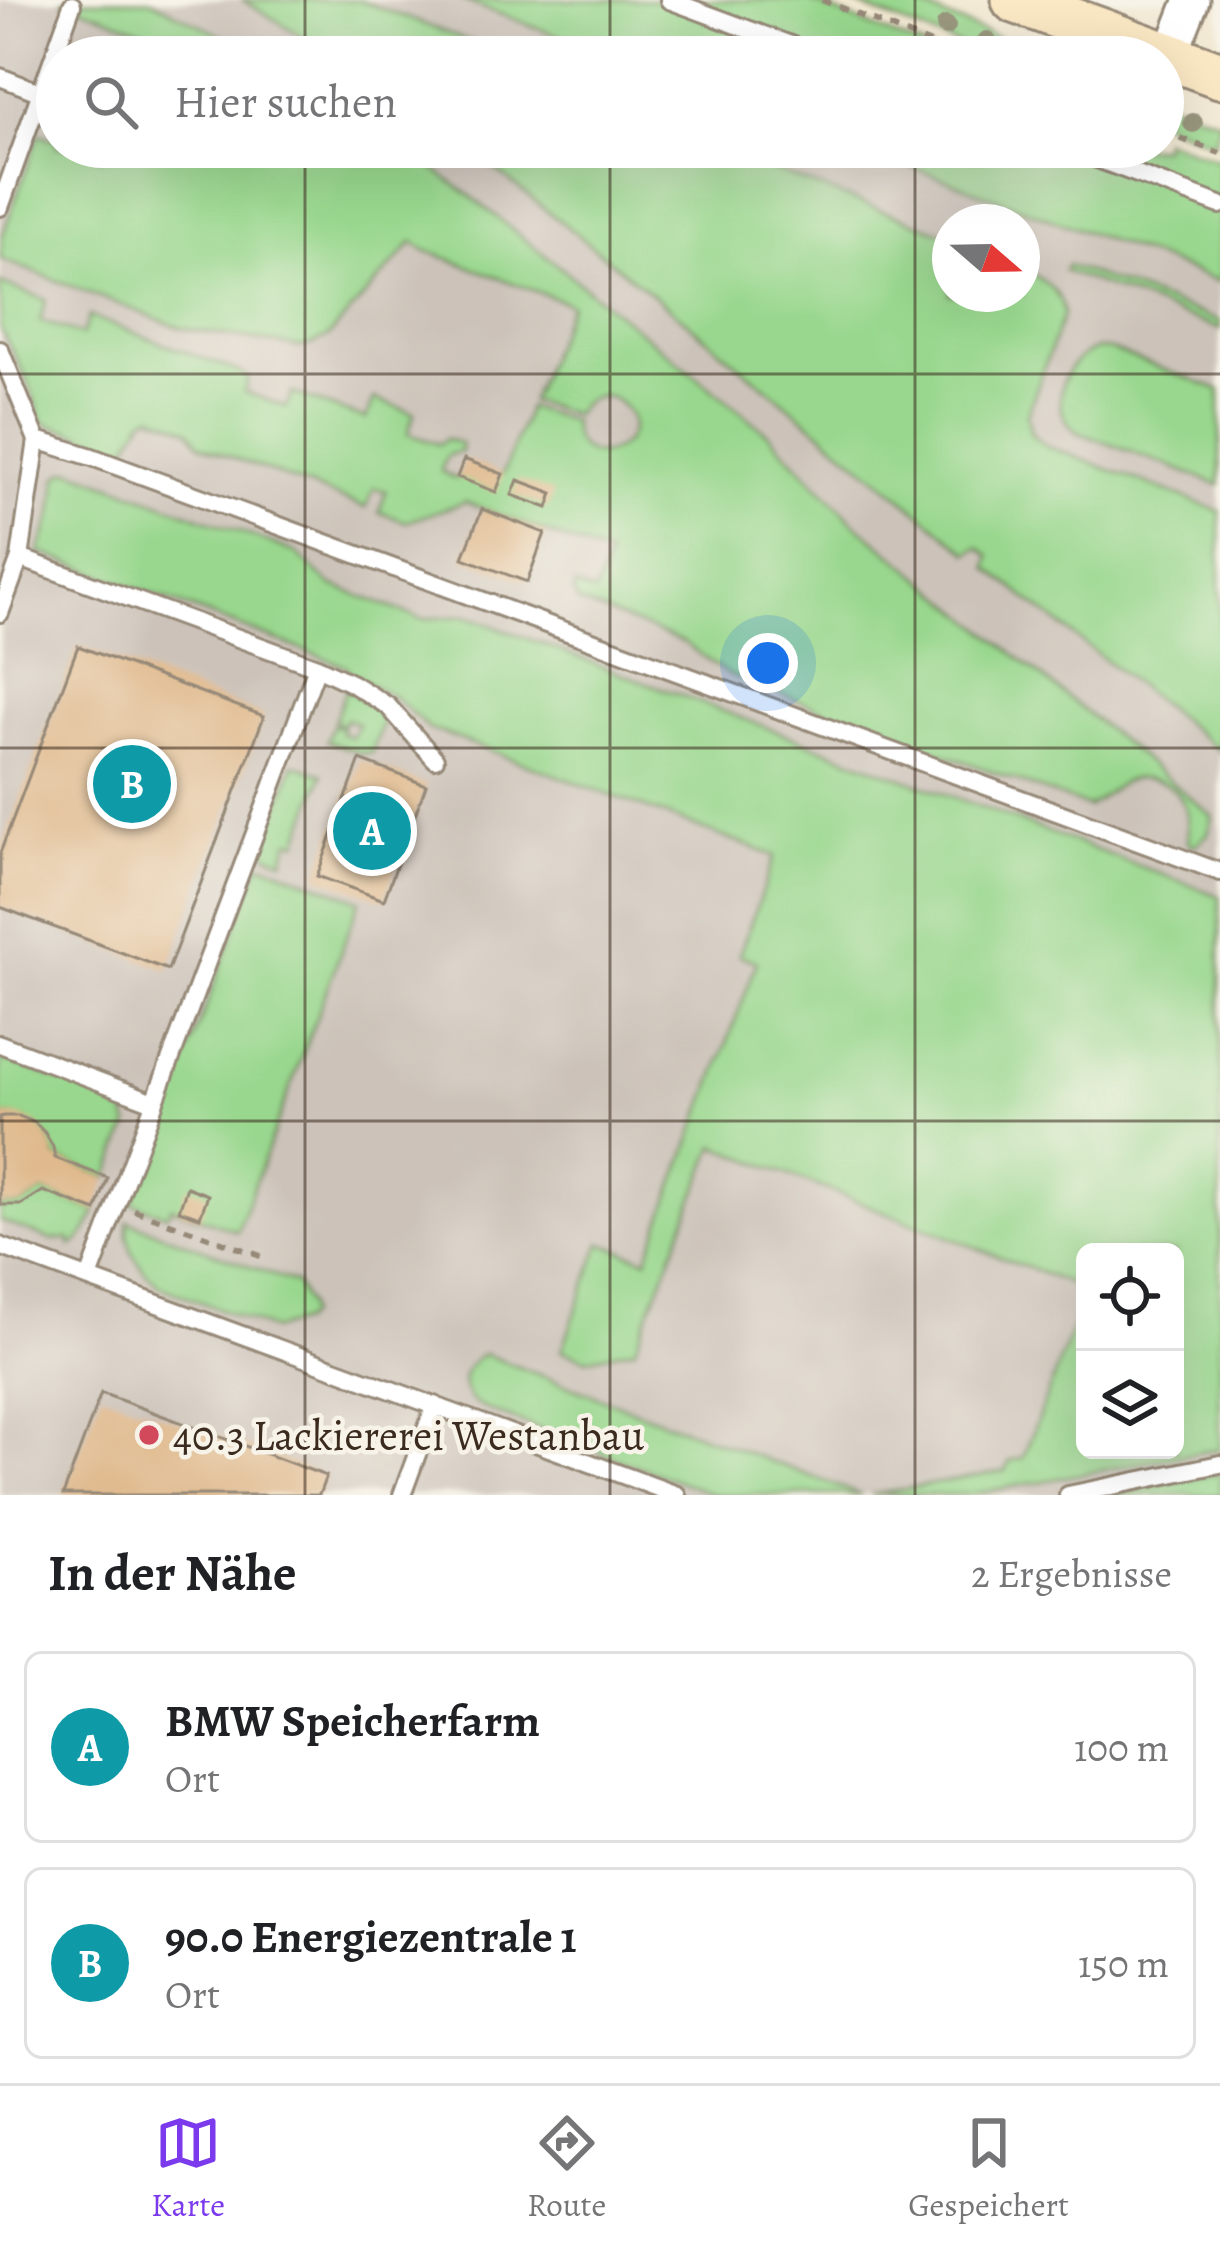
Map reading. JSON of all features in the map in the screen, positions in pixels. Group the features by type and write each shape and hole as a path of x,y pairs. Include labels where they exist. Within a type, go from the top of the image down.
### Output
{"main road":[{"path":"1015,0 1115,36"},
{"path":"1184,61 1220,75"}],"street":[{"path":"1178,36 1192,0"}],"lane":[{"path":"669,0 766,36"},
{"path":"64,36 72,5"},
{"path":"0,77 36,91"},
{"path":"0,207 36,125"},
{"path":"1121,168 1220,205"},
{"path":"0,350 38,440 20,558 0,613"},
{"path":"38,440 1220,872"},
{"path":"20,558 353,684 388,706 435,759"},
{"path":"88,1278 317,667"},
{"path":"0,1044 154,1102"},
{"path":"0,1246 677,1495"},
{"path":"402,1495 435,1406"},
{"path":"1068,1495 1220,1464"}],"path":[{"path":"822,0 911,36"},
{"path":"1184,139 1220,152"},
{"path":"117,1204 266,1258"}],"shaded area":[{"path":"0,0 694,0 791,36 36,36 36,168 1147,168 1220,195 1220,1495 0,1495"}],"green space":[{"path":"61,0 150,0 223,36 149,33"},
{"path":"243,0 359,0 456,36 302,36"},
{"path":"462,0 807,0 895,36 559,36"},
{"path":"845,0 903,0 993,36 935,36"},
{"path":"1184,108 1220,121 1214,143 1184,131"},
{"path":"36,142 36,168 432,168 769,434 853,522 1209,813 1213,818 1208,834 1196,845 1189,844 1185,806 1174,790 1157,781 1129,780 1088,807 727,674 683,642 578,602 575,586 595,593 608,556 465,502 406,522 379,512 386,491 374,488 366,508 200,445 189,429 152,415 144,419 126,449 49,425 42,421 28,381 0,328 0,283 46,300 40,321 82,335 89,316 240,372 249,378 244,392 286,407 292,393 366,419 374,399 414,413 408,434 439,444 446,439 461,444 461,452 447,456 441,471 454,478 503,474 528,407 572,421 576,440 585,451 598,454 623,444 631,420 617,400 590,399 574,415 530,401 570,304 413,242 329,336 300,347 181,328 0,259 2,237"},
{"path":"1184,147 1220,160 1220,282 1040,215 1040,204 1011,204 914,168 1184,168"},
{"path":"493,168 767,168 932,228 932,312 1040,312 1040,279 1043,281 1059,298 1063,315 1027,415 1031,434 1046,446 1220,511 1220,751 988,568 990,556 979,547 969,553"},
{"path":"1067,265 1220,321 1220,329 1064,271"},
{"path":"1098,349 1220,390 1220,485 1077,432 1067,422 1060,397 1067,373 1085,354"},
{"path":"71,470 295,552 331,585 421,619 467,616 1220,896 1220,1449 1184,1456 1184,1243 1076,1243 1076,1286 715,1146 635,1348 586,1359 562,1350 601,1243 647,1259 757,962 739,955 775,856 430,730 394,697 352,675 346,666 39,552 53,514 57,479"},
{"path":"346,688 385,716 372,753 327,741 333,725 352,737 358,724 346,719 343,725 334,722"},
{"path":"294,764 323,774 298,842 290,840 283,860 263,849"},
{"path":"259,865 360,900 237,1231 171,1207 167,1215 132,1203"},
{"path":"0,1058 110,1098 125,1109 129,1126 108,1178 55,1158 43,1131 29,1121 0,1117"},
{"path":"43,1191 96,1211 84,1235 71,1246 69,1239 51,1240 0,1221 0,1205 21,1205"},
{"path":"128,1221 295,1283 308,1315 301,1322 273,1330 160,1286 132,1253"},
{"path":"1076,1319 1076,1459 1165,1459 967,1495 871,1495 1006,1471 1010,1461 1023,1458"},
{"path":"484,1354 861,1495 715,1495 480,1407 467,1394 464,1380 469,1365"},
{"path":"1220,1473 1220,1495 1100,1495"}],"building":[{"path":"464,459 503,474 496,492 457,477"},
{"path":"518,480 553,493 548,508 512,495"},
{"path":"482,509 545,533 527,582 463,558"},
{"path":"78,646 264,716 168,970 0,907 0,853"},
{"path":"360,760 426,785 384,900 317,876"},
{"path":"19,1116 45,1133 55,1158 108,1178 96,1211 43,1191 21,1205 0,1205 0,1117"},
{"path":"187,1187 208,1195 200,1217 179,1210"},
{"name":"40.3 Lackiererei Westanbau","path":"101,1393 326,1476 319,1495 63,1495"}],"place":[{"name":"90.0 Energiezentrale 1","path":"132,784"},
{"name":"BMW Speicherfarm","path":"372,831"},
{"name":"40.3 Lackiererei Westanbau","path":"149,1435"}]}
